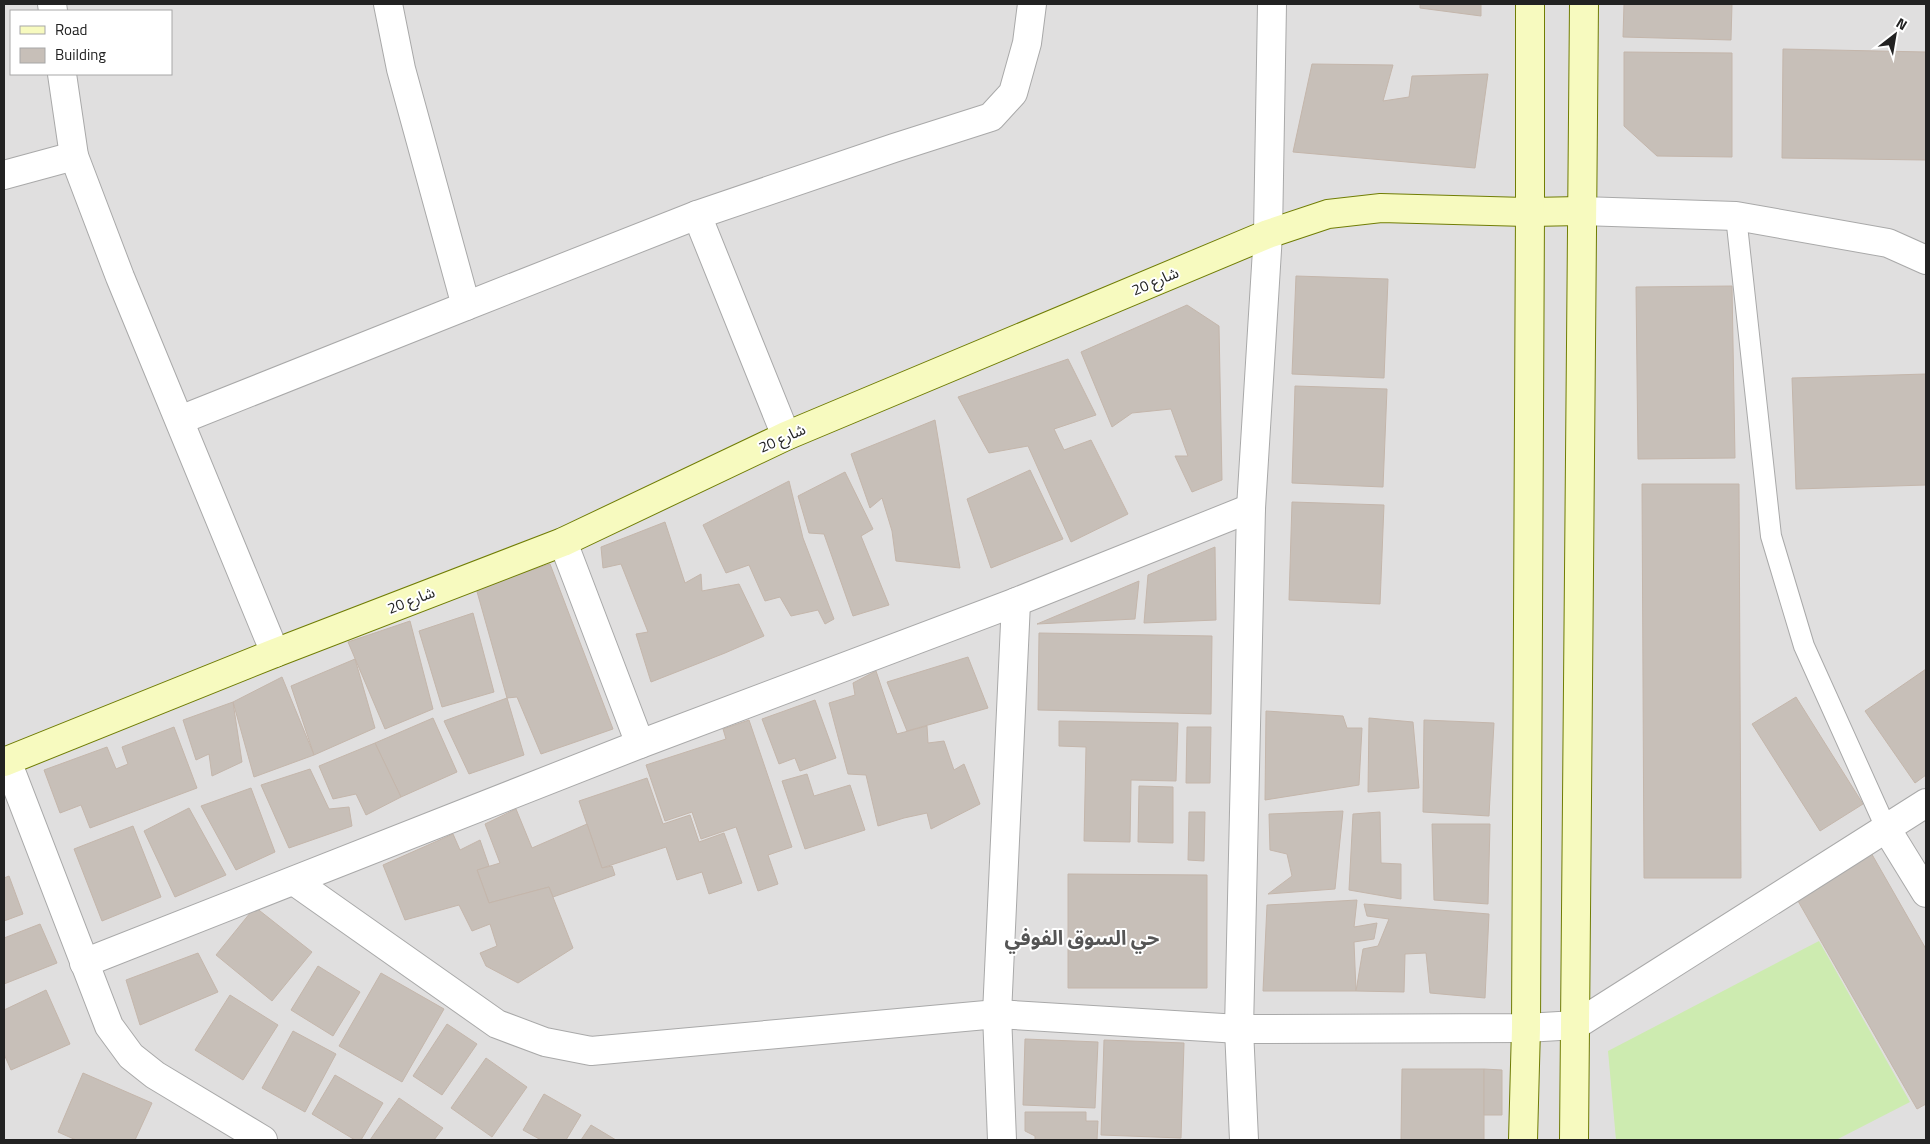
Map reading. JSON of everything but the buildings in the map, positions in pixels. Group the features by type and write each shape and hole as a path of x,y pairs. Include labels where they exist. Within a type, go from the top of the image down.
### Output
{"street":[{"path":"388,4 401,69 466,306"},
{"path":"180,420 697,215 991,117 1013,93 1027,43 1032,4"},
{"path":"1244,1140 1240,1029 1250,508 1268,234 1272,4"},
{"path":"1523,1140 1526,1028 1530,4"},
{"path":"1574,1140 1584,4"},
{"path":"62,75 74,156 120,277 275,653"},
{"path":"4,175 74,156"},
{"name":"شارع 20","path":"6,762 275,653 563,542 786,436 1268,234 1328,214 1381,208 1530,212 1581,211"},
{"path":"1581,211 1736,216 1888,243 1926,260"},
{"path":"697,215 786,436"},
{"path":"84,963 640,744 1016,602 1250,508"},
{"path":"563,542 640,744"},
{"path":"1002,1140 997,1014 1016,602"},
{"path":"6,762 109,1026 131,1056 156,1075 263,1140"},
{"path":"294,881 497,1024 545,1042 591,1051 997,1014 1240,1029 1526,1028 1576,1025 1926,802"},
{"path":"1886,828 1926,893"}],"lane":[{"path":"1736,216 1770,536 1804,646 1886,828"}],"shaded area":[{"path":"4,4 1926,4 1926,1140 4,1140"}],"green space":[{"path":"1819,941 1910,1102 1836,1140 1616,1140 1608,1051"}],"district":[{"name":"حي السوق الفوفي","path":"1082,937"}]}
